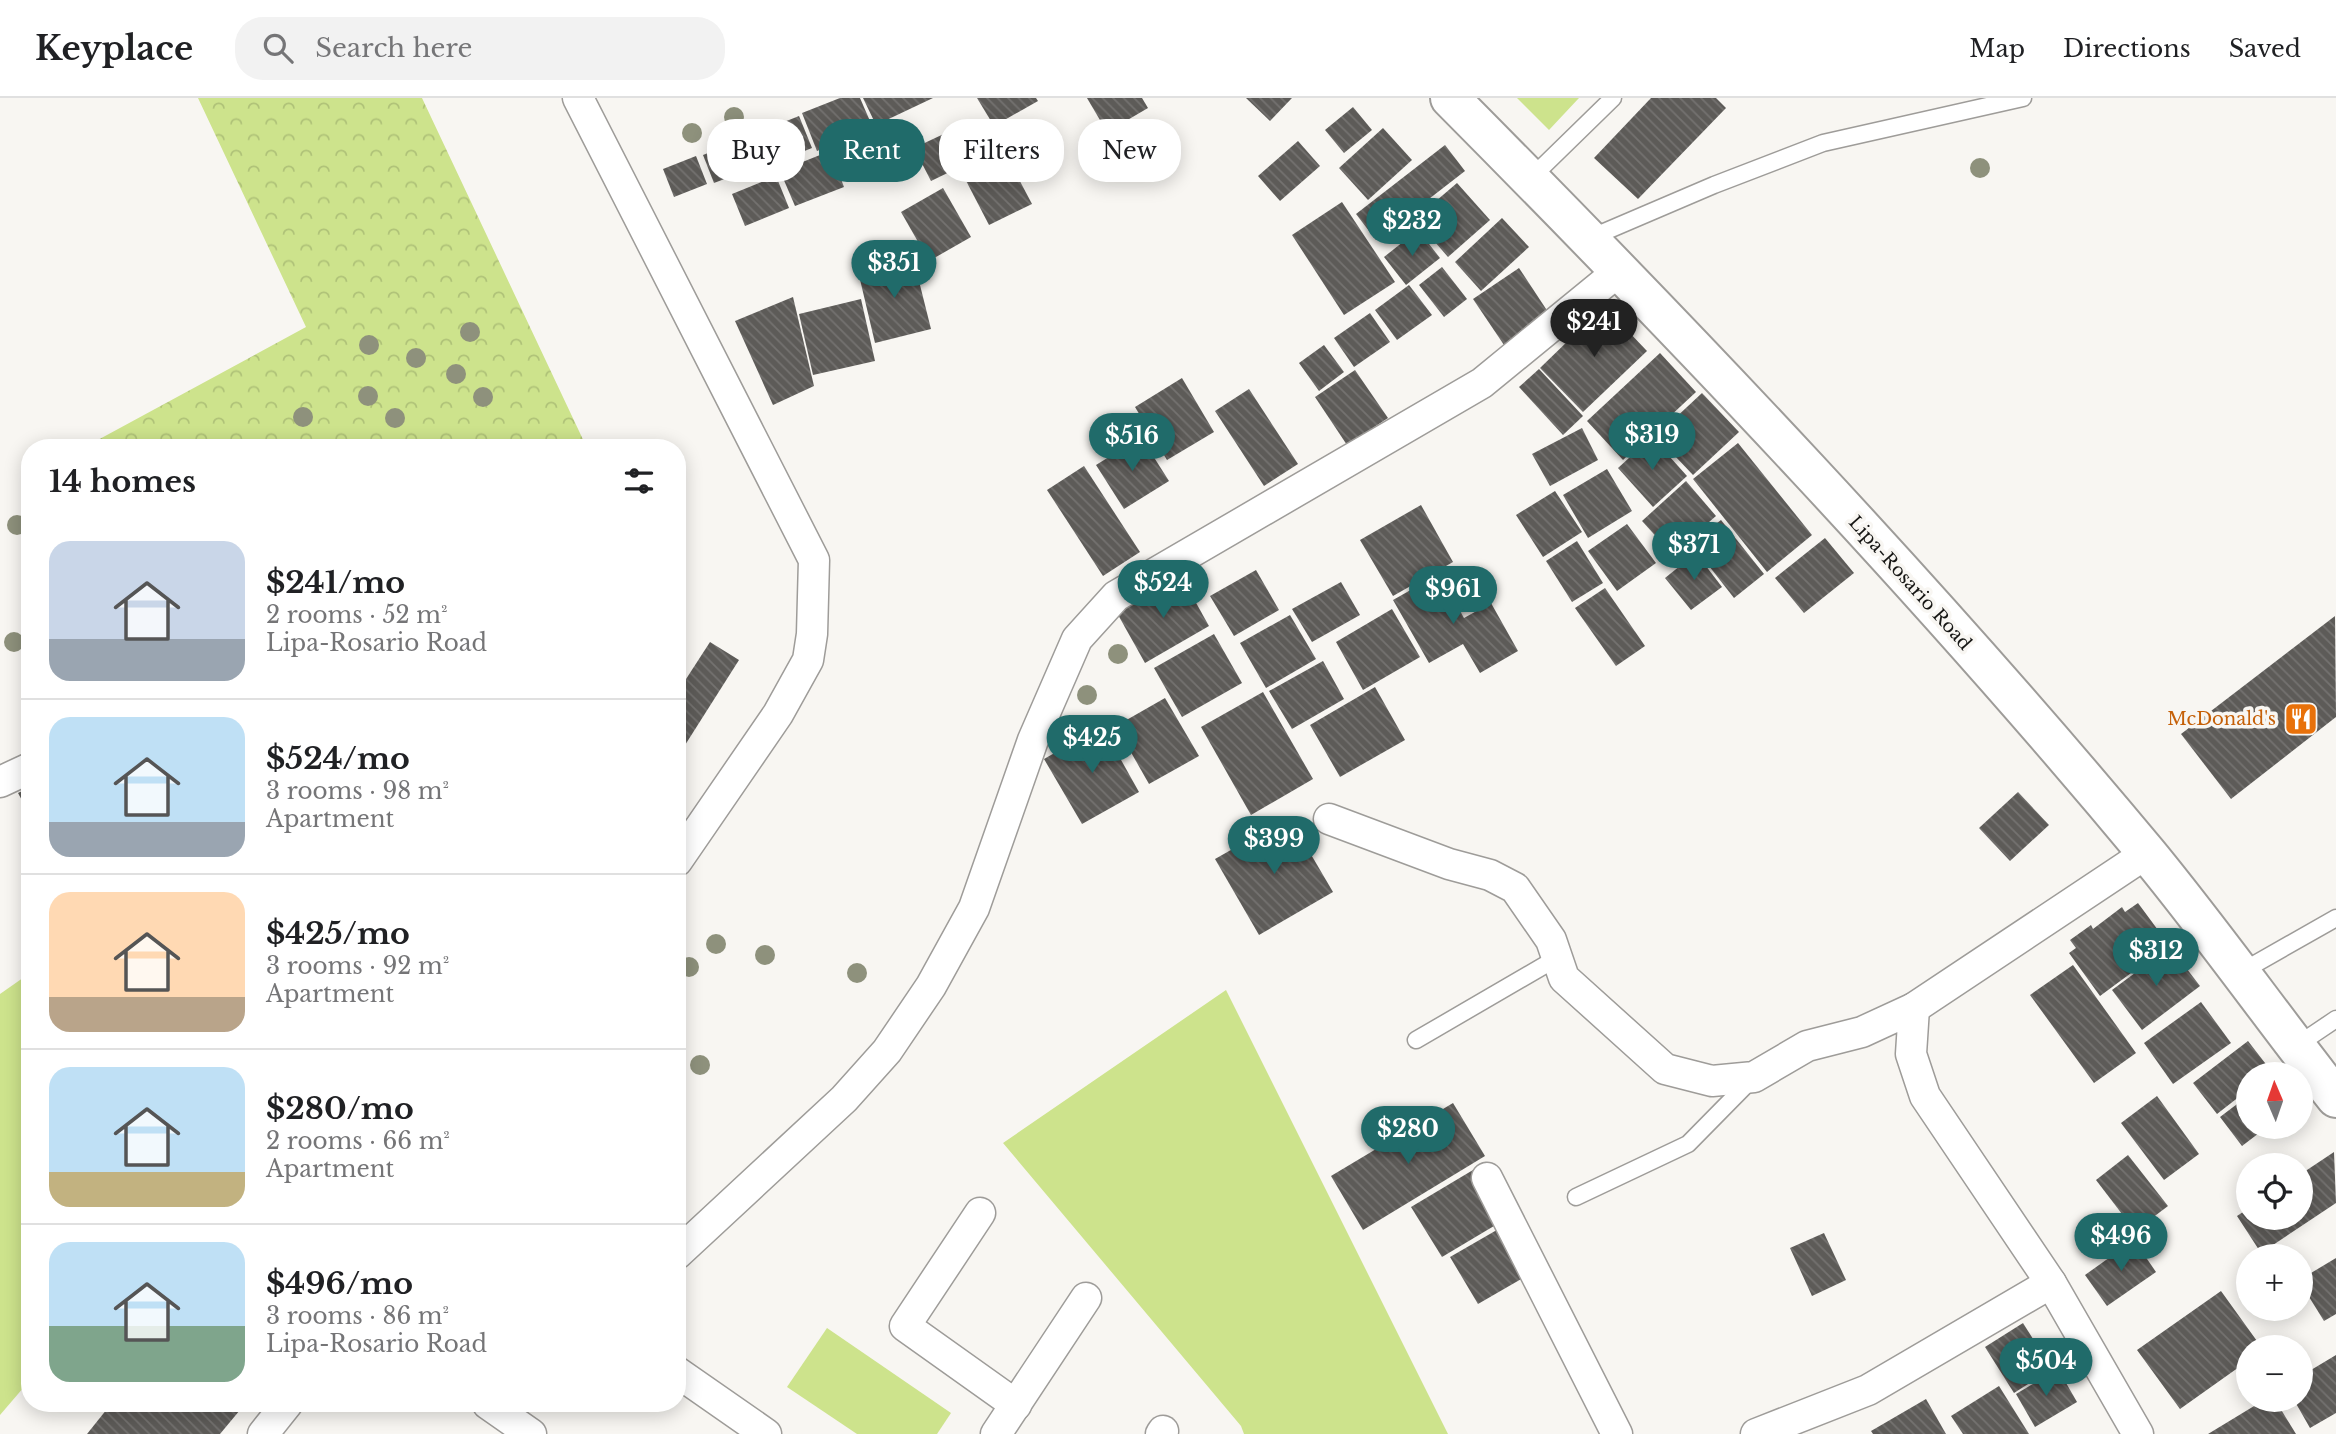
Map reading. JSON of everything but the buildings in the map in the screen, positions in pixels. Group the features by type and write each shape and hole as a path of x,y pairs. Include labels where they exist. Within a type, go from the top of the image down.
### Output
{"main road":[{"name":"Lipa-Rosario Road","path":"1465,105 1905,576 2147,853 2336,1098"}],"street":[{"path":"578,98 814,560 812,634 808,660 778,715 686,848"},
{"path":"686,1246 844,1099 887,1051 931,986 974,908 1033,740 1077,639 1116,596 1482,383 1620,270"},
{"path":"0,782 21,772"},
{"path":"1329,819 1449,864 1490,875 1515,888 1551,940 1564,978 1665,1069 1712,1081 1754,1077 1807,1046 1862,1032 1914,1008 2147,853"},
{"path":"1914,1008 1911,1054 1925,1096 2051,1283 2138,1434"},
{"path":"1487,1178 1617,1434"},
{"path":"980,1213 905,1326 1016,1405"},
{"path":"1756,1434 1868,1390 2051,1283"},
{"path":"996,1434 1086,1298"},
{"path":"686,1378 766,1434"},
{"path":"499,1412 531,1434"}],"lane":[{"path":"1531,178 1613,98"},
{"path":"1590,238 1714,185 1823,143 2023,98"},
{"path":"2241,972 2336,918"},
{"path":"1416,1040 1557,958"},
{"path":"2297,1046 2336,1019"},
{"path":"1576,1197 1688,1144 1754,1077"}],"green space":[{"path":"198,98 422,98 583,439 100,439 306,327"},
{"path":"1517,98 1579,98 1549,130"},
{"path":"21,979 21,1390 0,1415 0,994"},
{"path":"1226,990 1448,1434 1244,1434 1241,1426 1003,1143"},
{"path":"827,1328 951,1413 937,1434 857,1434 787,1387"}],"place":[{"name":"McDonald's","path":"2301,719"}]}
